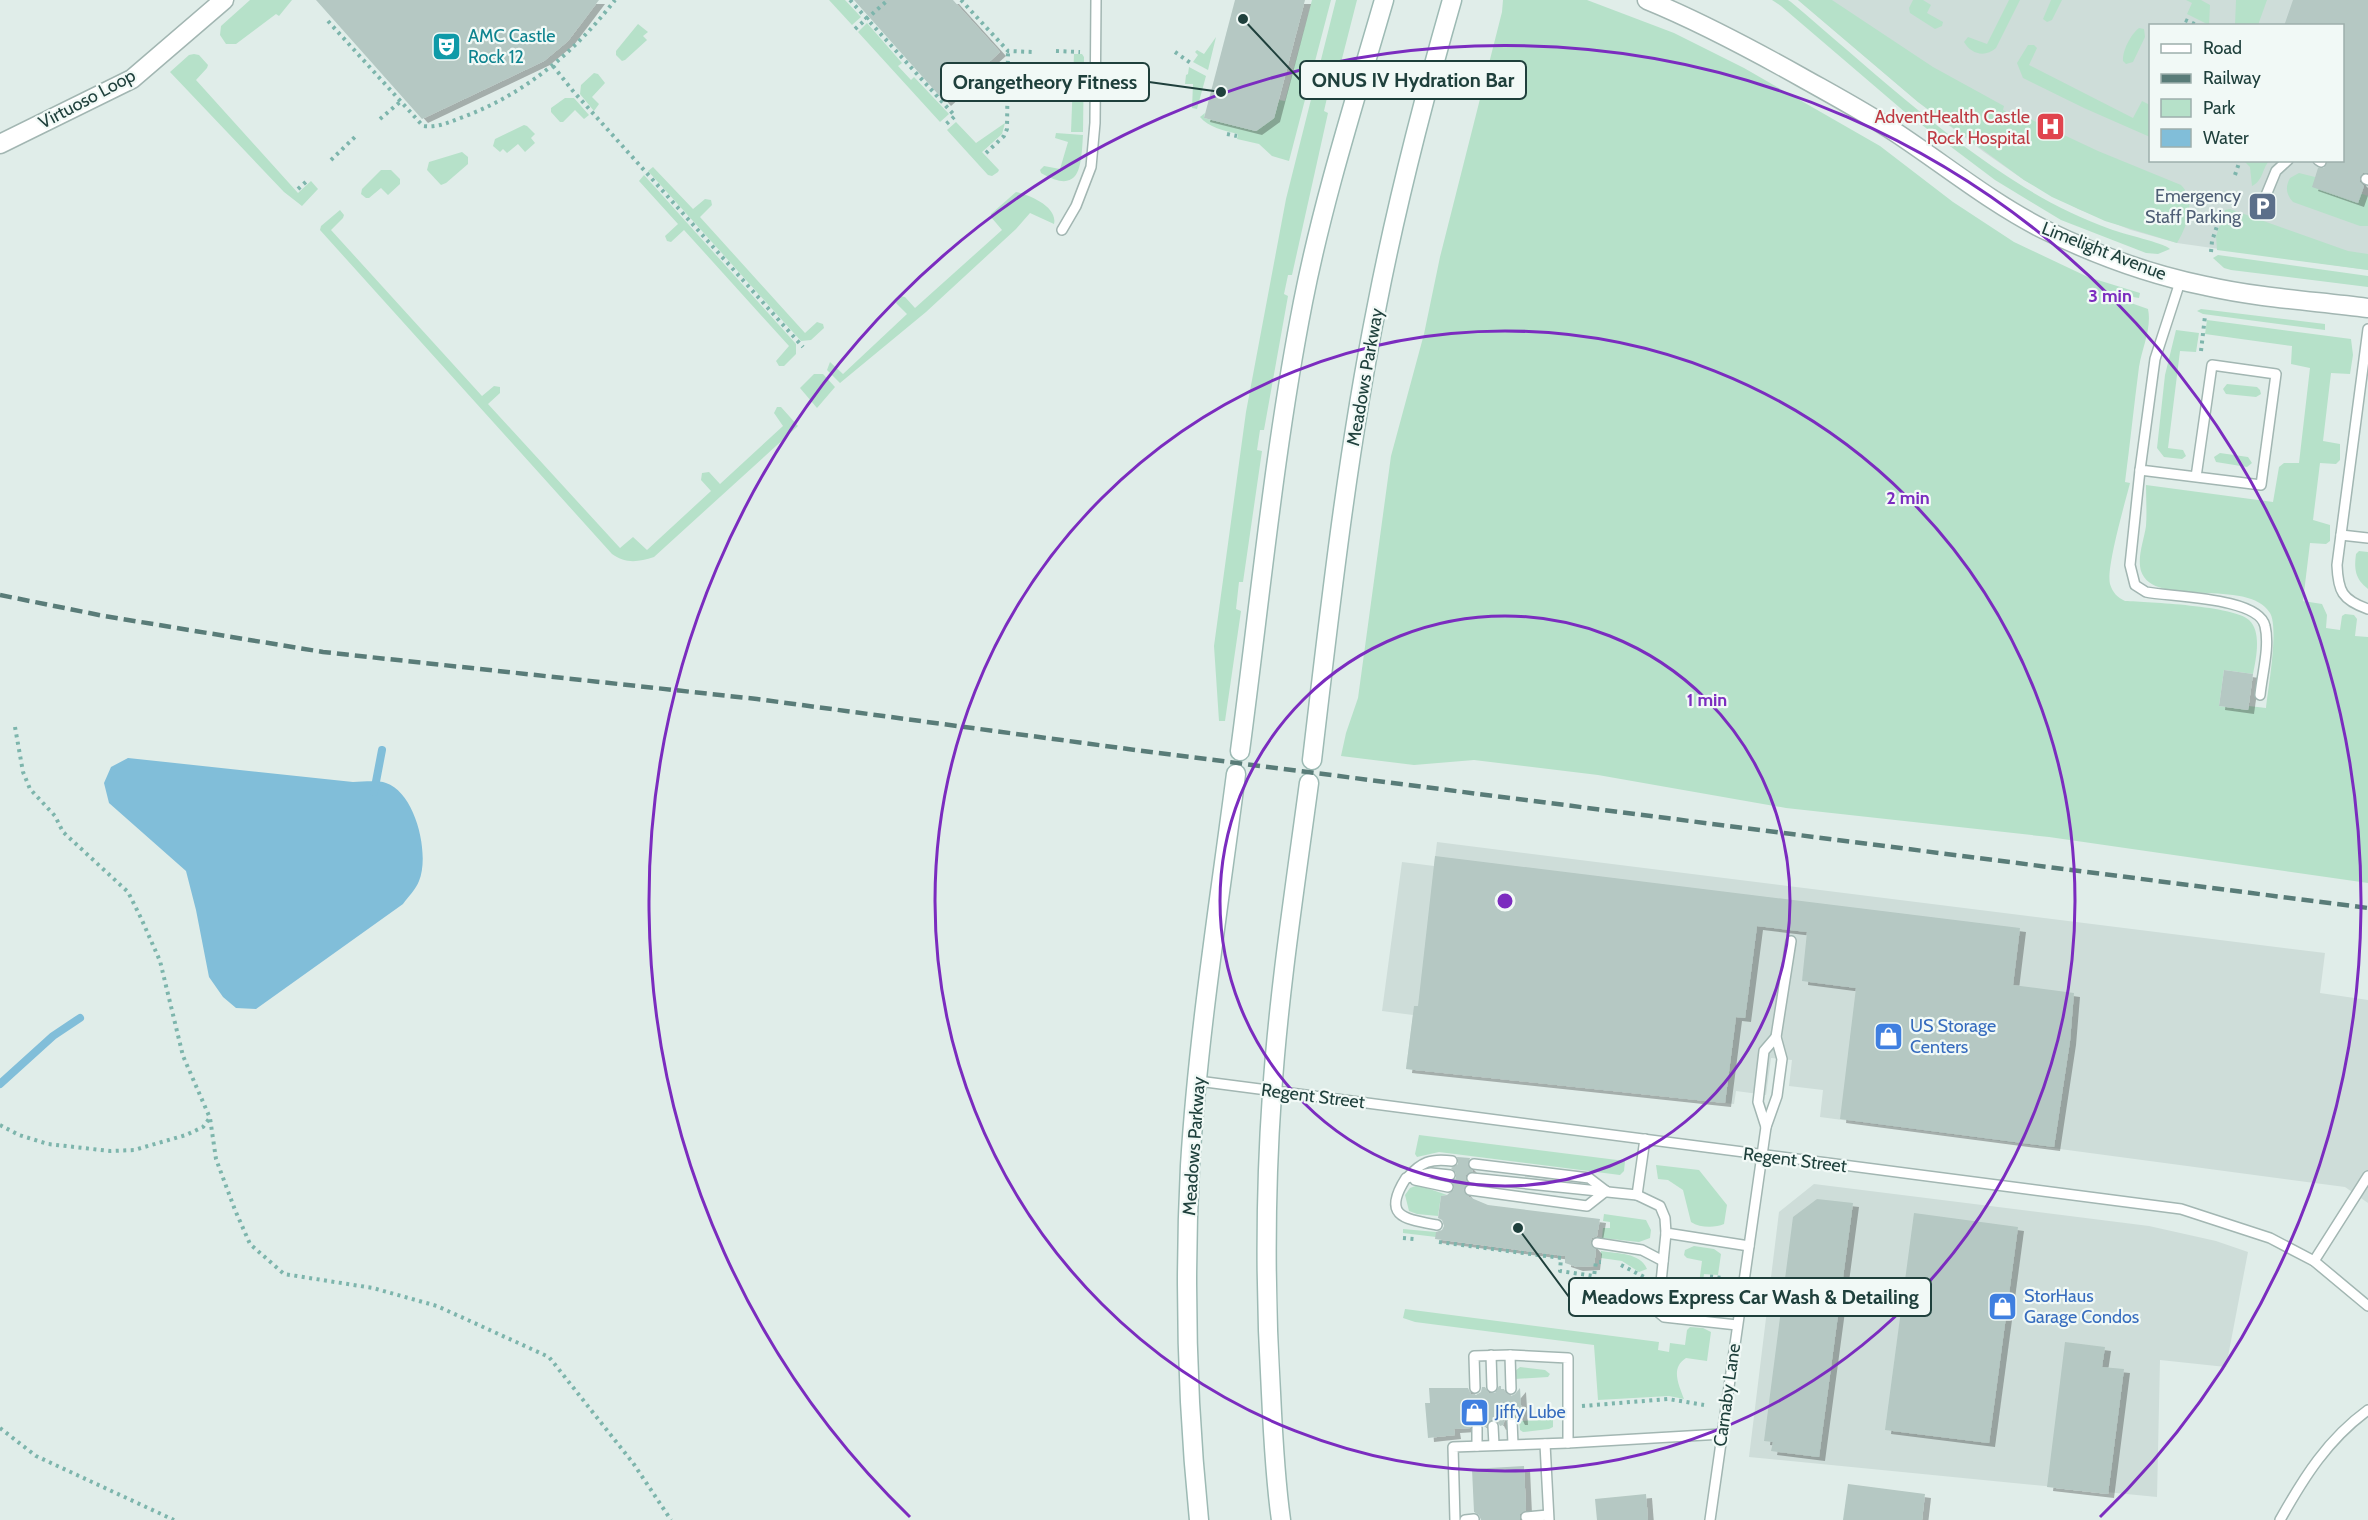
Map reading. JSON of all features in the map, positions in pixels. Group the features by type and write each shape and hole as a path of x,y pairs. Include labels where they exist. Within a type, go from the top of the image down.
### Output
{"main road":[{"name":"Virtuoso Loop","path":"0,144 132,79 224,0"},
{"path":"1240,751 1286,401 1303,301 1326,202 1384,0"},
{"name":"Meadows Parkway","path":"1312,760 1343,511 1376,306 1420,116 1452,0"},
{"name":"Limelight Avenue","path":"1647,0 1715,30 1850,105 1894,132 1974,189 2042,229 2126,263 2204,286 2368,308"},
{"name":"Meadows Parkway","path":"1199,1520 1188,1385 1186,1294 1190,1166 1198,1081 1236,774"},
{"path":"1281,1520 1273,1430 1266,1279 1268,1161 1283,978 1309,783"}],"lane":[{"path":"1062,230 1076,206 1091,167 1095,123 1096,0"},
{"path":"2262,205 2276,171 2286,162"},
{"path":"2181,279 2155,358 2130,566 2135,585 2146,592 2242,606 2260,617 2265,623 2266,638 2260,695"},
{"path":"2368,328 2337,565 2337,584 2343,595 2353,604 2368,609"},
{"path":"2140,470 2196,477 2261,485 2276,374 2212,365 2196,477"},
{"path":"2341,535 2368,538"},
{"path":"1766,1127 1777,1096 1782,1059 1776,1037 1791,941"},
{"path":"1766,1127 1758,1102 1764,1051 1776,1037"},
{"name":"Regent Street","path":"1198,1081 2181,1209 2270,1238 2314,1261 2368,1305"},
{"name":"Carnaby Lane","path":"1710,1520 1766,1127"},
{"path":"1637,1195 1645,1139"},
{"path":"1437,1225 1407,1220 1398,1213 1397,1196 1406,1178 1419,1165 1429,1160 1452,1161"},
{"path":"1474,1164 1589,1178 1606,1191"},
{"path":"1406,1178 1431,1173 1450,1175"},
{"path":"2314,1261 2368,1176"},
{"path":"1406,1178 1448,1187"},
{"path":"1472,1178 1637,1195 1660,1206 1665,1218 1666,1233 1658,1312 1664,1317 1737,1325"},
{"path":"1470,1190 1587,1206 1606,1191"},
{"path":"1666,1233 1749,1246"},
{"path":"1596,1243 1642,1250 1663,1261"},
{"path":"1491,1355 1492,1387"},
{"path":"1510,1355 1511,1389"},
{"path":"1475,1388 1474,1356 1568,1358 1568,1443"},
{"path":"2280,1520 2318,1459 2345,1428 2368,1410"},
{"path":"1512,1422 1513,1444"},
{"path":"1493,1426 1494,1445"},
{"path":"1477,1428 1477,1446"},
{"path":"1455,1520 1453,1447 1722,1434"},
{"path":"1526,1517 1549,1518 1545,1444"}],"path":[{"path":"328,21 423,126 434,128 484,108 522,88 554,66 593,28 615,0"},
{"path":"850,0 955,116 944,126"},
{"path":"855,29 888,0"},
{"path":"961,0 1008,51 1007,129 1004,136 986,153"},
{"path":"2185,20 2194,24"},
{"path":"1008,51 1032,52"},
{"path":"1056,51 1083,52"},
{"path":"1175,52 1192,64"},
{"path":"554,66 573,91 803,347"},
{"path":"380,119 400,102"},
{"path":"331,160 358,134"},
{"path":"1227,134 1237,136"},
{"path":"2235,175 2239,162"},
{"path":"298,189 309,179"},
{"path":"2211,252 2212,241 2222,212"},
{"path":"2201,351 2199,349 2205,316"},
{"path":"15,727 23,772 30,789 55,816 63,832 128,892 141,918 160,961 183,1056 210,1118 216,1159 250,1244 284,1274 373,1288 437,1306 549,1357 633,1463 671,1520"},
{"path":"0,1125 19,1135 48,1144 110,1151 134,1150 186,1135 203,1126 210,1118"},
{"path":"1403,1238 1425,1240"},
{"path":"1437,1242 1561,1258 1560,1271 1594,1276 1596,1262 1608,1263"},
{"path":"1620,1265 1646,1278"},
{"path":"1678,1295 1704,1299 1707,1276 1722,1278"},
{"path":"1578,1406 1668,1399 1704,1405"},
{"path":"0,1428 36,1456 174,1520"}],"shaded area":[{"name":"AdventHealth Castle Rock Hospital","path":"1798,0 2368,0 2368,270 2177,243 2131,230 2078,209 2024,180 1918,102"},
{"name":"US Storage Centers","path":"1437,842 2325,953 2320,993 2368,1000 2368,1203 2345,1187 1820,1117 1823,1090 1789,1086 1792,1060 1771,1058 1766,1095 1736,1091 1734,1104 1406,1069 1413,1015 1382,1011 1402,862 1434,866"},
{"name":"StorHaus Garage Condos","path":"1814,1184 2149,1226 2216,1241 2248,1252 2226,1367 2160,1360 2157,1497 1749,1457 1779,1212"}],"green space":[{"path":"250,0 292,0 279,16 276,14 236,44 226,44 220,35 221,26"},
{"path":"829,0 845,0 861,17 852,25"},
{"path":"1312,0 1331,0 1289,161 1272,156 1259,144 1237,139 1238,134 1212,126 1200,117 1205,113 1204,118 1256,131 1274,118 1279,100 1285,101"},
{"path":"1336,0 1357,0 1334,90 1329,89 1324,111 1328,113 1292,275 1288,275 1284,294 1288,296 1264,430 1260,430 1257,450 1262,451 1243,582 1239,582 1236,609 1241,611 1225,721 1219,721 1214,646 1246,412 1286,199"},
{"path":"1503,0 1587,0 1674,33 1744,68 1880,146 1953,202 2014,242 2088,277 2140,293 2139,298 2133,297 2131,303 2148,309 2149,323 2139,367 2125,482 2130,483 2113,550 2110,584 2112,590 2125,601 2210,608 2241,615 2249,620 2256,631 2257,638 2253,674 2224,670 2219,706 2248,710 2249,706 2266,708 2273,645 2270,613 2259,602 2243,597 2163,589 2149,582 2140,566 2146,526 2146,485 2273,502 2279,467 2284,463 2299,463 2310,368 2291,364 2292,346 2205,334 2207,320 2351,339 2353,355 2350,374 2331,373 2323,441 2340,444 2340,460 2336,464 2320,463 2313,520 2330,525 2330,541 2326,544 2310,543 2303,601 2322,604 2327,615 2326,628 2340,630 2342,616 2354,615 2357,619 2355,636 2368,637 2368,883 2049,837 1786,808 1598,775 1474,760 1414,765 1341,756 1358,698 1391,456 1424,334 1440,257 1502,12"},
{"path":"1772,0 1791,2 1933,122 2024,187 2088,220 2170,249 2158,254 2146,253 2061,220 1995,180 1906,113"},
{"path":"1798,0 1832,0 1933,67 2004,106 2003,110 2013,115 2015,112 2098,151 2181,185 2189,198 2189,214 2177,243 2105,221 2052,197 2024,180 1918,102"},
{"path":"1913,0 1923,0 1931,5 1927,13 1943,22 1942,26 1935,29 1910,13 1909,8"},
{"path":"2009,0 2020,0 1996,48 1983,54 1974,52 1964,42 1968,37 1987,44"},
{"path":"2051,0 2062,0 2052,20 2047,22 2043,19"},
{"path":"2186,0 2201,0 2210,5 2209,24 2187,14 2192,3"},
{"path":"2236,0 2267,0 2258,24 2235,24"},
{"path":"867,23 902,63 898,66 911,80 914,77 949,114 940,122 858,32"},
{"path":"638,24 648,32 643,36 647,40 622,61 616,55 616,51"},
{"path":"2139,28 2144,29 2145,37 2133,62 2126,64 2123,57 2126,48"},
{"path":"1216,37 1208,70 1193,62 1198,55 1195,52 1197,50 1204,54"},
{"path":"2028,45 2034,45 2037,48 2029,65 2133,118 2142,101 2149,104 2149,137 2023,78 2017,63"},
{"path":"1074,54 1082,54 1084,57 1083,132 1071,132"},
{"path":"189,55 199,55 208,65 196,80 298,193 311,181 318,189 302,206 284,192 170,72"},
{"path":"1189,67 1206,76 1197,109 1192,108 1193,84 1185,84"},
{"path":"594,73 598,74 605,83 592,97 599,104 594,111 580,94 581,85"},
{"path":"565,98 574,98 589,115 584,119 575,110 563,122 560,122 551,112 551,108"},
{"path":"956,122 976,143 1005,123 1002,134 982,152 999,170 998,172 992,176 988,175 947,130"},
{"path":"524,125 535,134 531,138 535,143 525,152 518,144 507,153 503,149 500,152 493,146 495,139"},
{"path":"1056,133 1083,135 1079,167 1071,179 1064,181 1054,179 1041,173 1040,170 1044,166 1060,169 1068,142 1055,138"},
{"path":"462,152 468,157 468,164 446,183 441,185 427,170 429,162"},
{"path":"2245,162 2268,162 2256,184 2252,186 2250,167"},
{"path":"653,167 693,209 705,199 711,200 712,205 700,217 805,333 817,322 823,324 824,328 811,340 801,341 648,171"},
{"path":"381,170 391,170 400,179 400,184 388,195 381,188 366,198 361,194 362,189"},
{"path":"2299,173 2368,196 2368,226 2360,226 2293,202 2288,193 2287,184 2290,178"},
{"path":"644,175 796,344 796,354 784,366 779,366 776,361 789,346 684,230 671,242 667,241 665,236 678,224 639,181"},
{"path":"1016,192 1035,199 1047,207 1052,212 1054,224 1030,213 1016,229 926,312 840,383 827,370 830,362 843,374 907,314 896,303 900,296 905,297 915,308 1002,230 991,214"},
{"path":"2230,209 2348,251 2368,254 2368,270 2217,250 2216,236 2225,210"},
{"path":"340,210 344,215 343,218 331,230 482,396 494,386 500,387 500,393 488,404 620,548 633,537 647,550 711,491 701,480 702,473 709,472 720,484 783,426 774,413 777,407 781,407 798,426 654,557 632,561 617,557 320,230 321,226"},
{"path":"2218,255 2368,276 2368,287 2231,270 2224,268 2213,258"},
{"path":"2201,309 2325,324 2325,330 2203,314 2197,311"},
{"path":"2176,330 2199,333 2196,352 2180,351 2168,448 2183,450 2186,456 2182,459 2164,457 2157,448 2165,375"},
{"path":"814,374 823,374 835,387 817,408 800,388"},
{"path":"2227,384 2257,387 2261,394 2256,397 2226,394 2223,389"},
{"path":"2220,453 2248,457 2252,463 2247,467 2216,462 2214,457"},
{"path":"2359,551 2368,552 2368,589 2356,573 2356,554"},
{"path":"1419,1135 1625,1161 1624,1171 1620,1175 1439,1152 1417,1157 1415,1154"},
{"path":"1656,1165 1699,1170 1727,1205 1724,1224 1708,1227 1691,1222 1683,1190 1668,1180 1658,1179"},
{"path":"1418,1185 1447,1195 1441,1196 1438,1216 1409,1211 1405,1195 1410,1188"},
{"path":"1604,1214 1646,1220 1651,1230 1650,1238 1639,1242 1602,1238 1603,1228 1610,1228 1610,1222 1603,1221"},
{"path":"1403,1229 1436,1232 1436,1237 1403,1233"},
{"path":"1694,1246 1714,1249 1721,1254 1718,1275 1704,1274 1701,1296 1690,1294 1684,1289 1698,1291 1702,1261 1687,1258 1684,1255 1685,1250"},
{"path":"1601,1251 1634,1257 1644,1263 1647,1269 1639,1272 1622,1261 1601,1258"},
{"path":"1405,1309 1659,1342 1658,1350 1669,1352 1670,1343 1685,1345 1687,1330 1690,1327 1703,1328 1711,1332 1707,1361 1686,1358 1678,1367 1677,1377 1684,1399 1669,1396 1598,1400 1594,1345 1415,1322 1403,1318"},
{"path":"1520,1367 1545,1370 1550,1374 1548,1377 1515,1379 1515,1371"},
{"path":"1553,1420 1553,1427 1549,1429 1523,1432 1520,1430 1519,1421"}],"water":[{"path":"128,758 353,782 386,783 396,789 405,799 418,826 423,856 419,881 403,904 256,1009 236,1008 223,997 209,977 186,871 109,803 104,783 111,767"}],"building":[{"name":"AMC Castle Rock 12","path":"316,0 599,0 568,41 544,61 422,119"},
{"path":"854,0 953,0 1000,52 945,102"},
{"path":"1235,0 1305,0 1274,118 1256,131 1204,118"},
{"path":"2293,0 2368,0 2368,173 2363,173 2360,177 2360,182 2364,186 2358,203 2312,187 2318,168 2324,168 2326,162 2344,162 2344,24 2285,24"},
{"path":"2224,670 2253,674 2248,710 2219,706"},
{"path":"1435,856 2020,928 2013,985 2074,993 2070,1041 2054,1147 1840,1119 1856,988 1802,981 1807,932 1757,926 1745,1018 1736,1017 1725,1103 1406,1069 1414,1006 1418,1006"},
{"path":"1457,1157 1470,1158 1468,1166 1473,1171 1466,1175 1468,1184 1463,1190 1469,1197 1488,1205 1600,1219 1597,1236 1592,1238 1590,1243 1596,1250 1594,1266 1577,1267 1565,1263 1565,1256 1435,1239 1436,1232 1442,1230 1444,1226 1442,1220 1438,1218 1441,1196 1447,1195 1454,1189 1452,1181 1456,1178 1456,1173 1451,1168 1458,1164"},
{"path":"1817,1199 1853,1203 1819,1457 1771,1451 1773,1442 1764,1441 1793,1217"},
{"path":"1914,1213 2018,1227 1989,1443 1885,1430"},
{"path":"2065,1342 2105,1347 2102,1367 2124,1369 2108,1494 2047,1487"},
{"name":"Jiffy Lube","path":"1499,1386 1511,1396 1520,1388 1522,1421 1519,1421 1516,1415 1511,1414 1500,1426 1493,1419 1486,1427 1476,1421 1470,1428 1454,1429 1455,1435 1428,1438 1425,1403 1430,1403 1429,1388 1468,1388 1471,1394 1476,1395 1481,1392 1482,1387 1485,1387 1489,1393 1495,1393"},
{"path":"1524,1466 1526,1510 1520,1514 1520,1520 1481,1520 1474,1512 1472,1469"},
{"path":"1848,1484 1925,1494 1922,1520 1843,1520"},
{"path":"1646,1494 1648,1520 1597,1520 1595,1499"}],"waterway":[{"path":"374,792 382,750"},
{"path":"0,1084 53,1036 80,1018"}],"railway":[{"path":"0,595 104,616 323,652 757,699 1128,749 2368,908"}],"place":[{"name":"ONUS IV Hydration Bar","path":"1243,19"},
{"name":"AMC Castle Rock 12","path":"447,46"},
{"name":"Orangetheory Fitness","path":"1221,92"},
{"name":"AdventHealth Castle Rock Hospital","path":"2051,127"},
{"name":"Emergency Staff Parking","path":"2262,206"},
{"name":"US Storage Centers","path":"1889,1036"},
{"name":"Meadows Express Car Wash & Detailing","path":"1518,1228"},
{"name":"StorHaus Garage Condos","path":"2003,1306"},
{"name":"Jiffy Lube","path":"1474,1412"}]}
